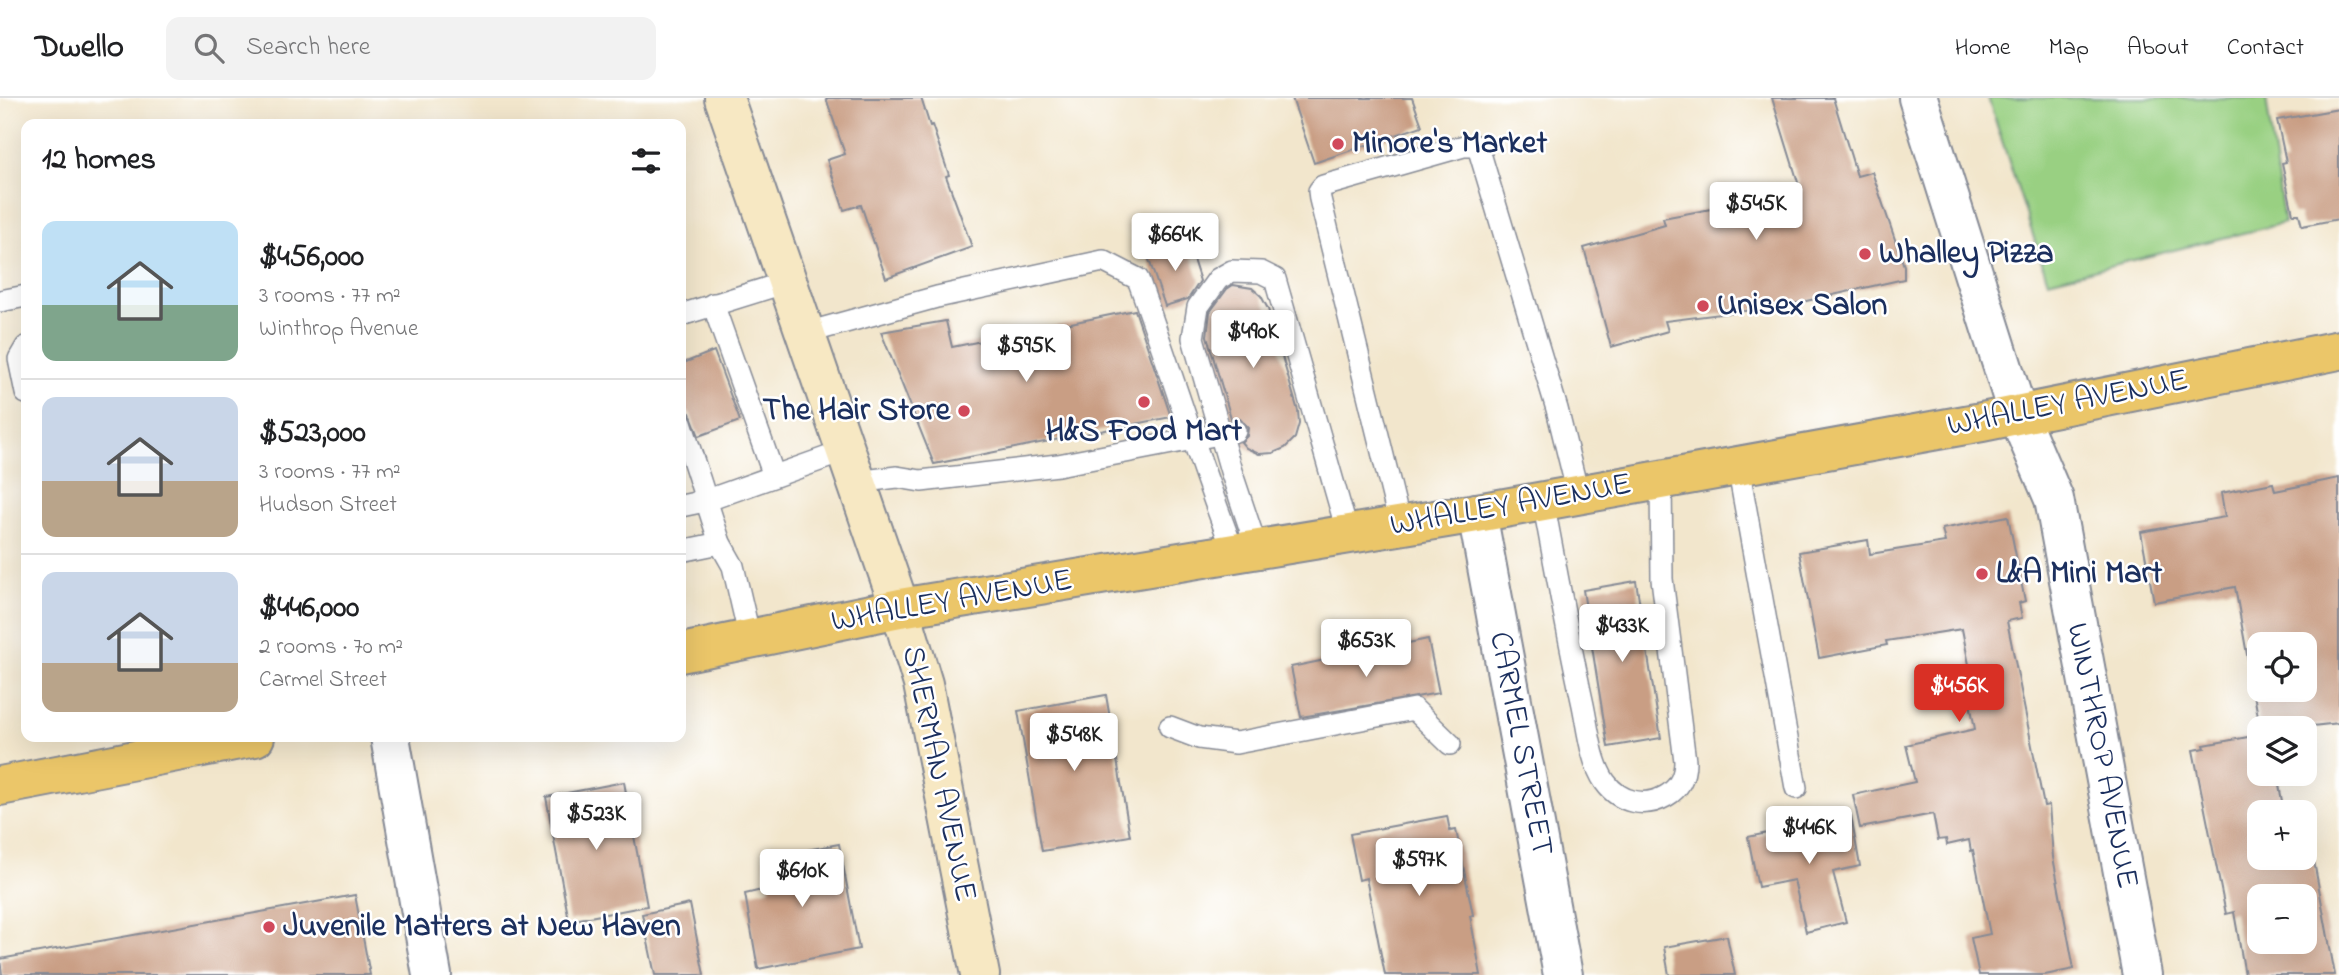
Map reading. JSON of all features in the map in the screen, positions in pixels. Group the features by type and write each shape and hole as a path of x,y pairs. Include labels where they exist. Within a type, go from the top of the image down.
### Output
{"main road":[{"name":"SHERMAN AVENUE","path":"724,98 900,608 923,684 980,975"},
{"name":"WHALLEY AVENUE","path":"686,652 900,608 1477,513 1738,466 2018,415 2339,351"},
{"path":"0,786 229,742"}],"street":[{"name":"WINTHROP AVENUE","path":"1919,98 2018,415 2054,499 2142,975"},
{"name":"CARMEL STREET","path":"1477,513 1563,975"},
{"path":"391,742 432,975"}],"lane":[{"path":"1400,525 1320,191 1323,186 1464,146 1476,146 1479,150 1557,409 1560,497 1578,685 1598,768 1606,783 1622,796 1639,803 1654,803 1672,793 1685,776 1662,579 1661,480"},
{"path":"806,333 937,297 1102,261 1138,279 1204,475 1246,551"},
{"path":"1246,551 1227,433 1213,384 1194,338 1199,328 1198,307 1218,279 1232,271 1261,272 1275,279 1275,307 1305,414 1348,534"},
{"path":"686,313 787,282"},
{"path":"0,301 21,297"},
{"path":"713,304 774,475"},
{"path":"686,505 705,501 774,475 851,466 921,481 1058,465 1227,433"},
{"path":"686,444 720,543 733,566 750,639"},
{"path":"1738,466 1796,789"},
{"path":"686,550 720,543"},
{"path":"1170,727 1199,738 1236,743 1415,709 1450,744"}],"green space":[{"path":"1988,98 2266,98 2284,223 2048,281"}],"building":[{"path":"826,98 921,98 972,247 886,278 861,205 844,210 827,160 845,154"},
{"name":"Minore's Market","path":"1292,98 1412,98 1422,126 1314,163"},
{"path":"1772,98 1833,98 1857,176 1872,172 1904,266 1904,279 1784,306 1665,321 1668,331 1611,347 1584,248 1665,225 1663,218 1801,192"},
{"path":"2339,109 2339,219 2302,226 2299,214 2293,214 2282,163 2286,162 2277,120"},
{"path":"1187,241 1200,281 1188,299 1165,306 1147,254"},
{"path":"1233,285 1252,288 1261,296 1268,309 1298,411 1299,424 1295,438 1285,448 1273,453 1259,454 1246,448 1241,442 1247,436 1248,428 1240,419 1231,418 1207,336 1210,312"},
{"path":"1135,310 1171,417 934,464 881,332 946,321 952,347"},
{"path":"714,351 740,421 699,436 690,413 686,411 686,362"},
{"path":"2339,478 2339,723 2317,725 2317,716 2258,716 2255,702 2317,702 2317,632 2247,632 2247,655 2235,587 2154,602 2141,532 2225,517 2221,493 2273,483 2275,491"},
{"path":"2008,516 2025,601 2019,603 2022,618 2007,621 2044,806 2049,805 2053,857 2074,969 2045,975 1979,975 1971,938 1990,934 1969,840 1947,845 1946,839 1938,840 1933,814 1860,828 1853,795 1915,782 1906,745 1975,729 1967,687 1973,685 1962,629 1886,641 1887,645 1819,658 1799,552 1868,540 1870,554 1945,542 1942,529"},
{"path":"1636,581 1661,738 1608,747 1583,590"},
{"path":"1428,639 1439,693 1301,717 1291,667"},
{"path":"1106,695 1130,836 1042,851 1018,711"},
{"path":"2247,737 2247,786 2279,786 2282,800 2247,800 2247,870 2316,870 2335,975 2245,975 2234,912 2226,914 2193,750 2205,748 2204,745"},
{"path":"624,782 647,906 569,921 546,797"},
{"path":"1447,816 1450,831 1456,830 1473,915 1470,916 1481,975 1385,975 1366,878 1359,880 1350,834"},
{"path":"1851,816 1860,866 1833,872 1846,922 1806,932 1794,880 1758,887 1748,837"},
{"path":"839,844 859,949 758,969 745,894 770,888 764,858"},
{"name":"Juvenile Matters at New Haven","path":"355,895 370,975 2,975 0,959"},
{"path":"690,904 704,975 655,975 642,914"},
{"path":"1727,936 1735,975 1669,975 1664,947"}],"place":[{"name":"Minore's Market","path":"1338,144"},
{"name":"Whalley Pizza","path":"1865,254"},
{"name":"Unisex Salon","path":"1703,306"},
{"name":"H&S Food Mart","path":"1144,402"},
{"name":"The Hair Store","path":"964,411"},
{"name":"L&A Mini Mart","path":"1982,574"},
{"name":"Juvenile Matters at New Haven","path":"269,927"}]}
